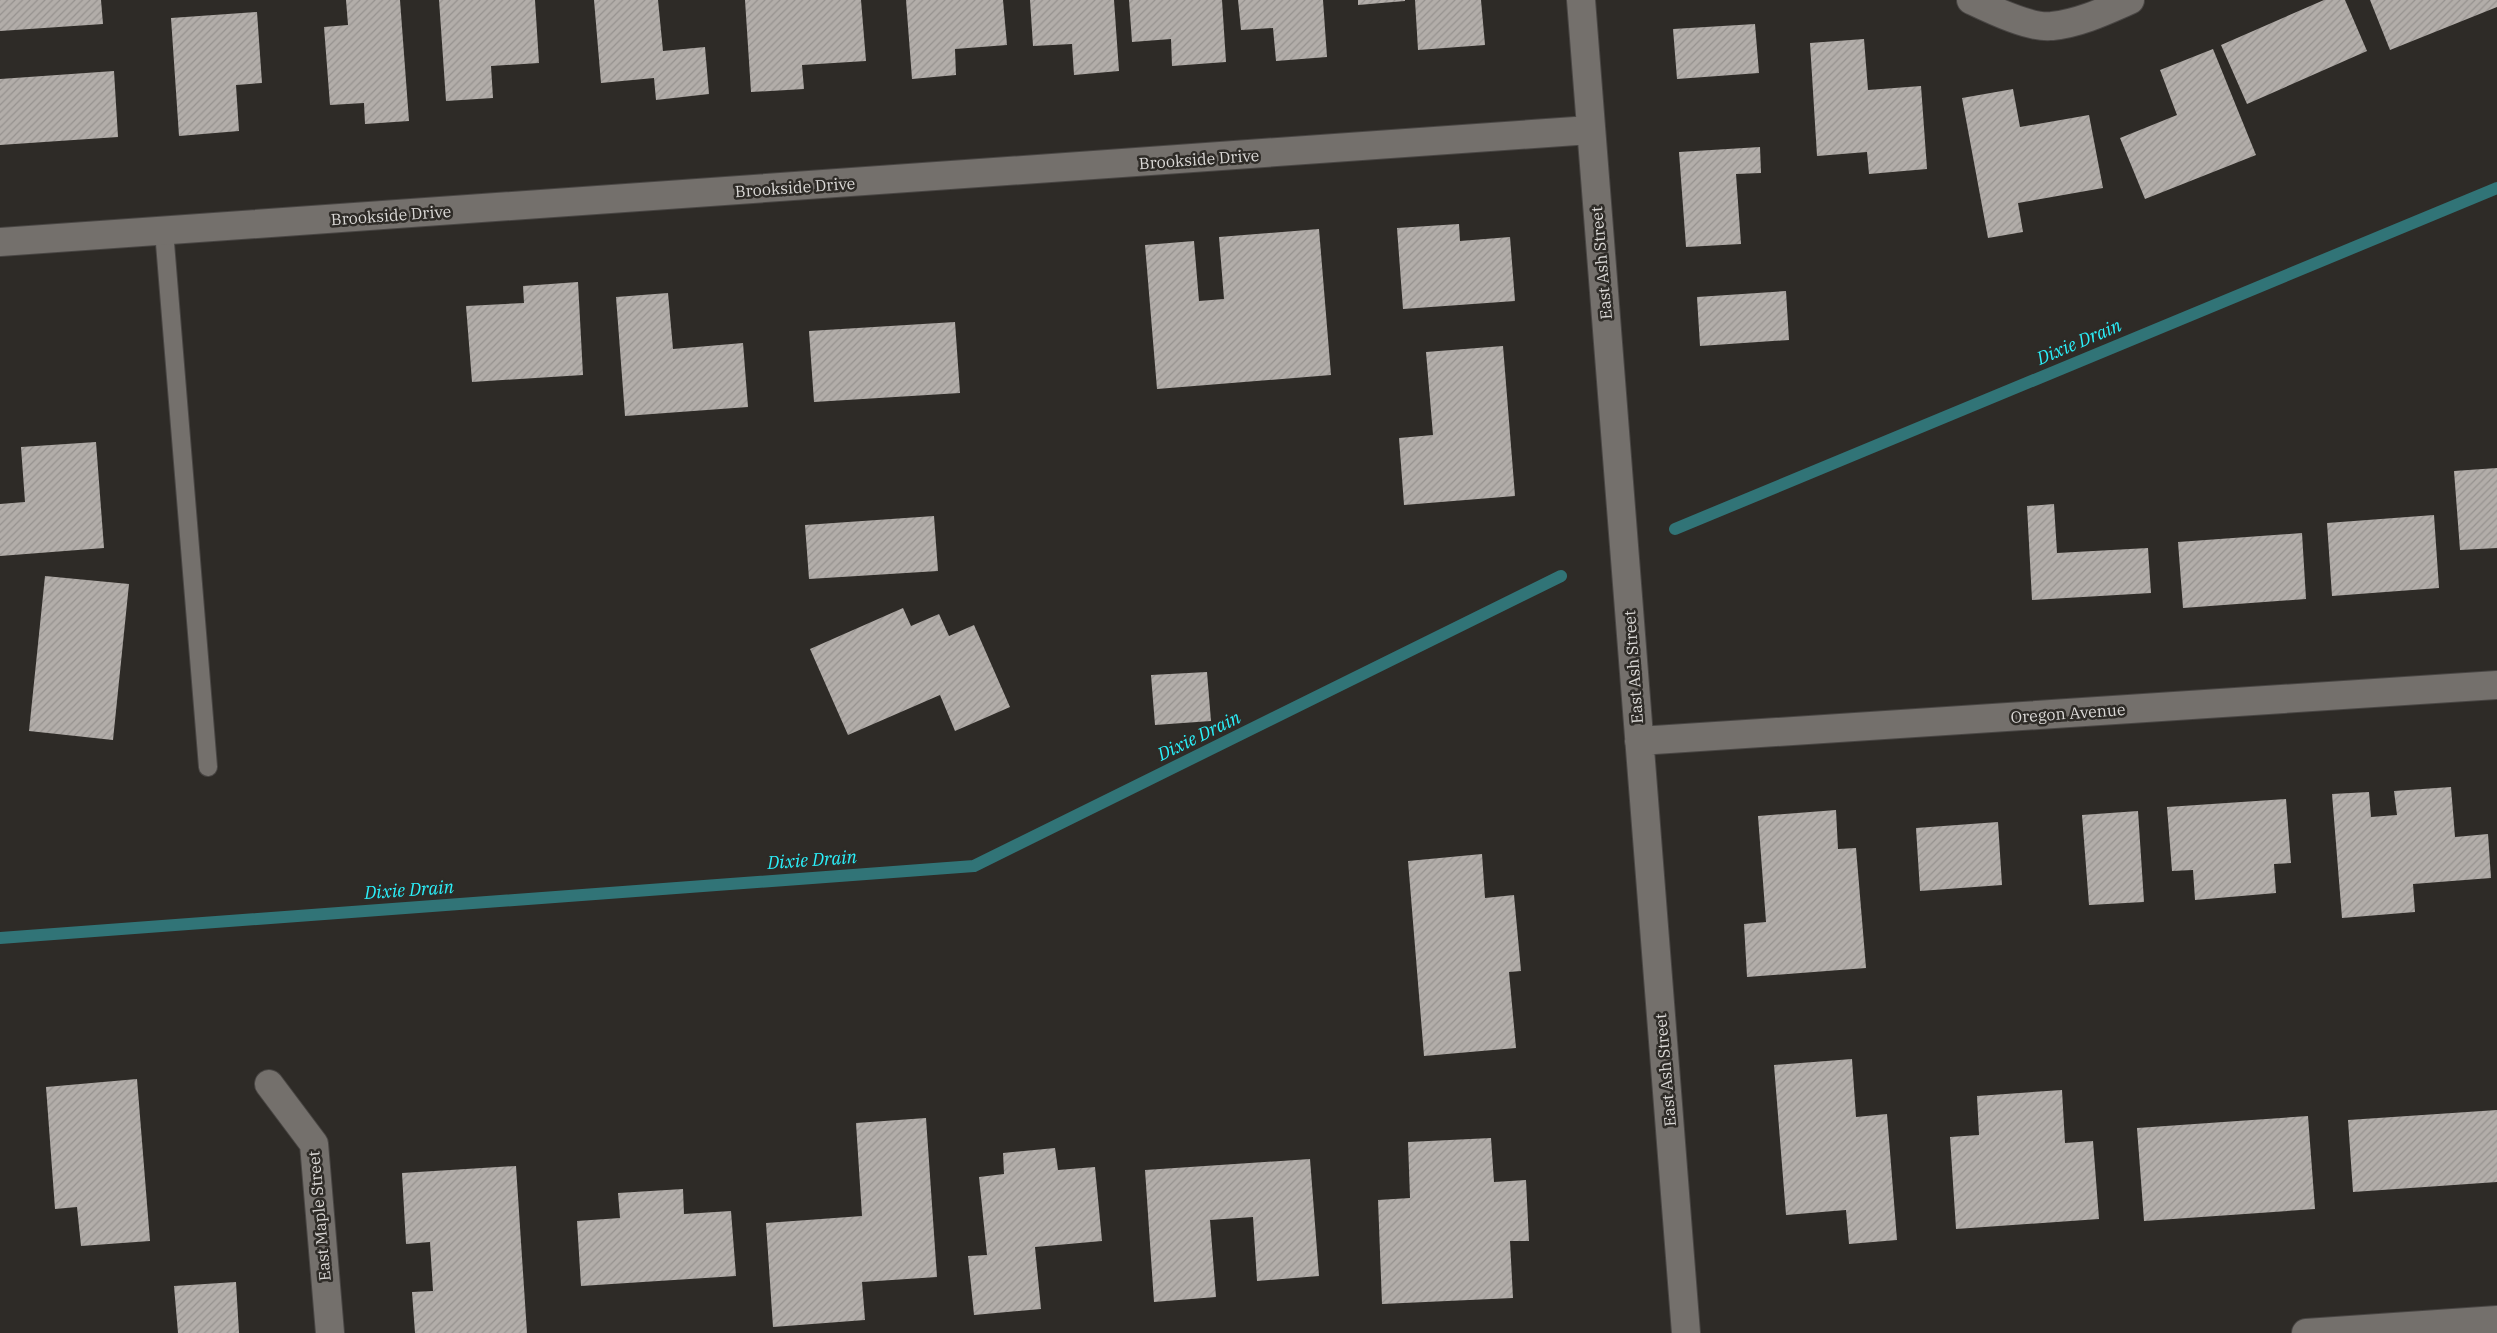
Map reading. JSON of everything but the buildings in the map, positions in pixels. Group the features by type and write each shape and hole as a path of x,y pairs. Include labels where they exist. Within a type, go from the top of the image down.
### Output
{"street":[{"name":"East Ash Street","path":"1581,0 1686,1333"},
{"path":"1971,0 2004,16 2050,27 2093,16 2130,0"},
{"name":"Brookside Drive","path":"0,242 1590,130"},
{"name":"Oregon Avenue","path":"1639,741 2497,685"},
{"name":"East Maple Street","path":"270,1084 314,1144 330,1333"},
{"path":"2306,1333 2497,1320"}],"lane":[{"path":"164,231 208,767"}],"waterway":[{"name":"Dixie Drain","path":"1675,529 2497,188"},
{"name":"Dixie Drain","path":"0,938 974,866 1561,576"}]}
